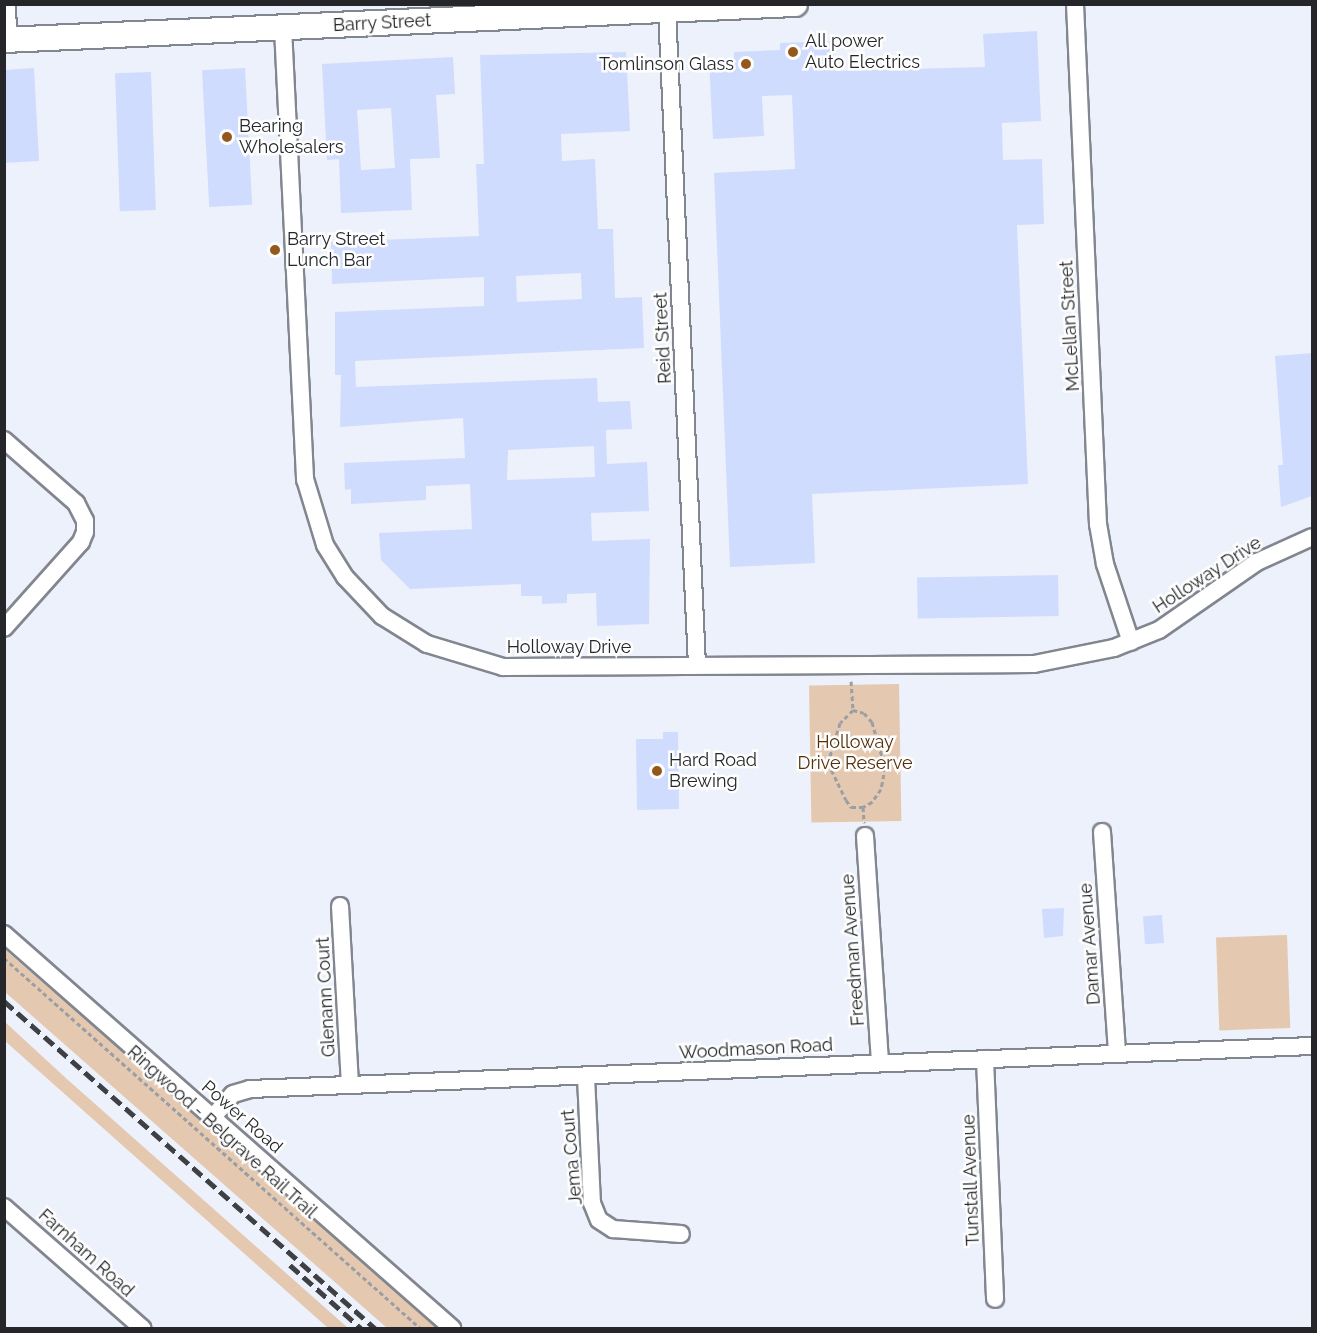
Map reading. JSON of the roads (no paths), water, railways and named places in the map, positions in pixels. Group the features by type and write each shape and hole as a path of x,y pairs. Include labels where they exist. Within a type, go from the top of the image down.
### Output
{"main road":[{"name":"Barry Street","path":"7,40 283,28 500,11 667,10 795,4"}],"street":[{"path":"7,4 7,40"},
{"name":"McLellan Street","path":"1075,4 1098,524 1105,564 1131,642"},
{"name":"Reid Street","path":"667,10 697,665"},
{"name":"Holloway Drive","path":"283,28 305,479 325,545 345,577 402,631 478,663 527,668 1034,664 1131,642 1180,618 1257,562 1312,537"},
{"path":"4,440 76,503 85,522 85,532 81,542 4,628"},
{"name":"Damar Avenue","path":"1102,832 1117,1053"},
{"name":"Freedman Avenue","path":"865,836 880,1063"},
{"name":"Glenann Court","path":"340,906 350,1085"},
{"name":"Power Road","path":"4,934 452,1329"},
{"name":"Woodmason Road","path":"213,1117 233,1094 250,1089 1312,1046"},
{"name":"Tunstall Avenue","path":"985,1059 995,1299"},
{"name":"Jema Court","path":"586,1077 592,1203 599,1220 613,1229 681,1234"},
{"name":"Farnham Road","path":"4,1207 142,1329"}],"railway":[{"path":"4,1001 375,1328"},
{"path":"290,1265 361,1328"}],"place":[{"name":"All power Auto Electrics","path":"793,52"},
{"name":"Tomlinson Glass","path":"746,64"},
{"name":"Bearing Wholesalers","path":"227,137"},
{"name":"Barry Street Lunch Bar","path":"275,250"},
{"name":"Hard Road Brewing","path":"657,771"}],"park label":[{"name":"Holloway Drive Reserve","path":"855,753"}]}
